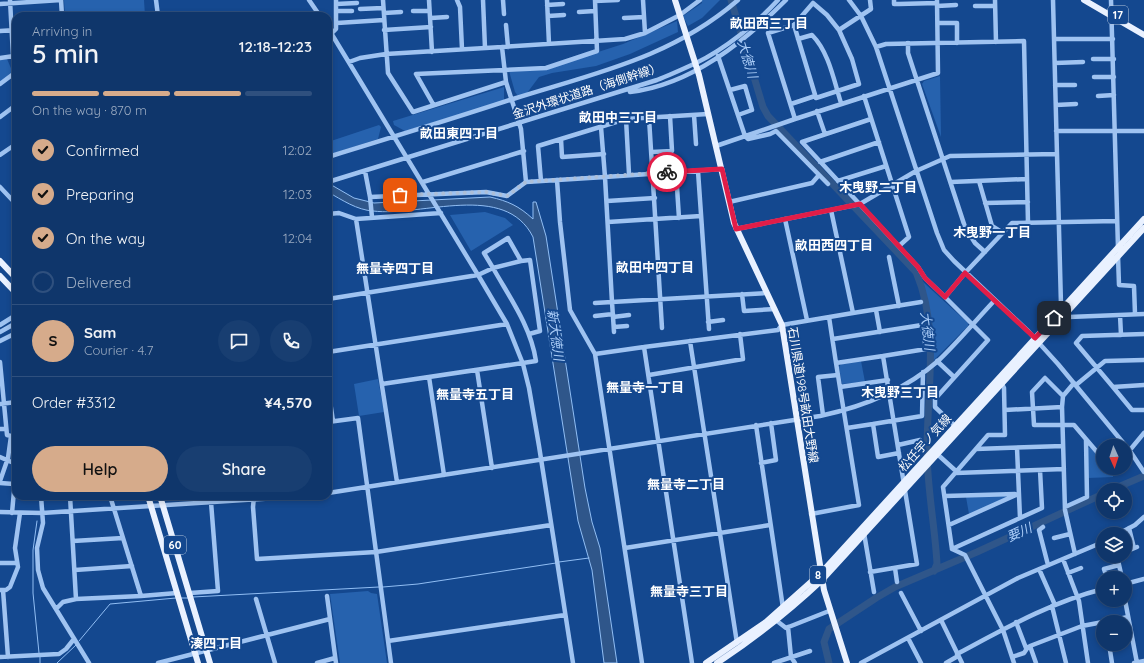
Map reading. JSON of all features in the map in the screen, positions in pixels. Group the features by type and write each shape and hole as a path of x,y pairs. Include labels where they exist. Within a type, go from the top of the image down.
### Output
{"main road":[{"name":"石川県道198号畝田大野線","path":"675,0 696,66 736,229 768,293 782,325 821,576 829,612 847,663"},
{"name":"17","path":"1084,0 1144,31"},
{"name":"17","path":"1092,0 1144,35"},
{"name":"松任宇ノ気線","path":"1064,311 1144,219"},
{"name":"松任宇ノ気線","path":"935,452 955,426 1144,228"},
{"path":"0,261 12,274"},
{"path":"0,276 12,289"},
{"name":"松任宇ノ気線","path":"717,663 750,642 777,621 864,534 904,490 916,473 935,452 1002,384 1037,340"},
{"name":"松任宇ノ気線","path":"706,663 737,643 783,608 821,576 863,526 904,482 916,473"},
{"name":"60","path":"149,500 198,663"},
{"name":"60","path":"162,500 210,663"}],"street":[{"path":"0,4 10,2 61,0 62,12"},
{"path":"156,0 158,12"},
{"path":"308,0 317,12"},
{"path":"383,0 388,73 409,108 413,112 506,82"},
{"path":"428,0 431,18 432,52"},
{"path":"457,0 460,8 462,50"},
{"path":"485,48 483,0 489,0"},
{"path":"503,0 504,14"},
{"path":"434,104 416,74 546,68 596,51 595,1 618,0"},
{"path":"643,0 645,33"},
{"path":"349,62 360,58 386,54 624,39 645,33 680,15 700,0"},
{"name":"金沢外環状道路（海側幹線）","path":"332,181 365,172 620,93 696,66 736,38 778,0"},
{"path":"696,66 718,56 746,38 786,0"},
{"path":"849,0 861,16 876,47 937,234 944,250 965,273 1037,340 1120,439"},
{"path":"839,30 871,9 870,0"},
{"path":"894,0 894,4 915,2 956,5"},
{"path":"995,0 996,42"},
{"path":"1053,0 1061,305 1069,317 1144,314"},
{"path":"1112,0 1116,221 1120,285 1134,286 1135,314"},
{"name":"金沢外環状道路（海側幹線）","path":"332,156 614,68 687,37 737,1"},
{"path":"10,2 12,21"},
{"path":"357,3 336,2 337,23 336,30 332,32 407,158 433,198 507,324 523,364 529,388 573,663"},
{"path":"549,44 547,2 563,4"},
{"path":"716,146 841,103 938,73 937,3"},
{"path":"768,33 794,25 813,4 827,15 839,30 852,59 859,84 838,92 816,98 815,96 791,104"},
{"path":"974,6 995,6"},
{"path":"360,9 401,12"},
{"path":"336,12 352,11"},
{"path":"413,11 429,11"},
{"path":"579,12 595,11"},
{"path":"548,16 564,15"},
{"path":"431,18 447,17"},
{"path":"624,18 644,17"},
{"path":"337,23 384,20"},
{"path":"938,23 957,23 957,43"},
{"path":"506,24 508,47"},
{"path":"794,25 815,96"},
{"path":"760,26 768,33 795,119"},
{"path":"384,30 431,27"},
{"path":"0,31 12,30"},
{"path":"798,39 812,35 816,39 828,60 841,103"},
{"path":"1054,39 1113,39"},
{"path":"876,47 886,44 908,43 1024,41 1028,223"},
{"path":"908,43 908,53 918,79 965,227 974,243 985,252"},
{"path":"502,47 506,82 522,123 526,182"},
{"path":"0,58 12,56"},
{"path":"718,56 745,136 748,139 770,134 776,131 828,184"},
{"path":"1094,59 1114,59"},
{"path":"1055,63 1083,62"},
{"path":"0,84 12,75"},
{"path":"1094,77 1114,77"},
{"path":"1055,85 1075,85"},
{"path":"730,90 744,86 752,110 738,115"},
{"path":"1098,96 1114,95"},
{"path":"864,96 909,237 899,246"},
{"path":"1056,105 1076,104"},
{"path":"0,117 12,108"},
{"path":"817,111 825,134"},
{"path":"541,181 538,146 626,119 708,114"},
{"path":"694,115 696,144"},
{"path":"652,152 672,151 670,116"},
{"path":"649,118 662,328"},
{"path":"626,119 630,174"},
{"path":"871,119 802,142 918,267 925,278 988,340 935,399 935,407 955,426"},
{"path":"601,127 606,177 614,329 627,326"},
{"path":"1056,132 1144,131"},
{"path":"561,139 562,157 604,154"},
{"path":"820,162 879,142"},
{"path":"0,155 12,147"},
{"path":"423,182 524,151"},
{"path":"736,229 858,204 916,171 950,156 1057,154"},
{"path":"838,181 886,166"},
{"path":"370,199 429,193 486,192 507,196 526,182 722,169"},
{"path":"698,171 709,329"},
{"path":"365,172 372,217"},
{"path":"676,172 679,218"},
{"path":"729,202 812,183 819,175"},
{"path":"950,182 1027,179"},
{"path":"557,180 563,258 570,310 595,354 642,663"},
{"path":"979,181 992,226 1002,233"},
{"path":"0,187 12,200"},
{"path":"607,201 655,198"},
{"path":"985,203 1028,202"},
{"path":"831,210 854,313"},
{"path":"332,214 338,213 356,219 440,212"},
{"path":"608,222 701,216"},
{"path":"356,219 397,482"},
{"path":"785,219 807,320"},
{"path":"945,297 965,273 1012,223 1116,221"},
{"path":"382,384 536,361 529,334 484,252 508,238 521,261"},
{"path":"889,257 899,306"},
{"path":"332,298 478,275 493,268 530,260 540,331 529,334"},
{"path":"595,303 768,293"},
{"path":"742,294 744,311 775,309"},
{"path":"332,492 823,415 844,410 890,393 924,371 937,361 994,300"},
{"path":"595,354 778,330 782,325 807,320 921,302"},
{"path":"876,310 880,332"},
{"path":"1120,315 1121,335"},
{"path":"595,316 629,316"},
{"path":"811,514 859,505 829,317"},
{"path":"0,325 12,318"},
{"path":"708,322 723,320"},
{"path":"332,351 507,324"},
{"path":"0,332 12,325"},
{"path":"833,340 922,325 926,349 836,363"},
{"path":"648,375 743,359 740,334"},
{"path":"1144,334 1082,336 1076,342 1132,410 1144,410"},
{"path":"0,341 12,335"},
{"path":"690,341 737,643"},
{"path":"644,347 675,540 692,663"},
{"path":"870,572 917,564 883,356"},
{"path":"1075,554 1065,510 1062,426 1063,396 1075,384 1105,361 1144,360"},
{"path":"937,361 954,377"},
{"path":"0,362 2,403 7,435 11,436 7,461 0,482 12,484"},
{"path":"477,370 492,468"},
{"path":"847,428 922,416 924,371"},
{"path":"823,415 818,377 838,374"},
{"path":"429,377 444,475"},
{"path":"1063,396 1045,378 1032,392 1034,425 1074,425 1096,451"},
{"path":"840,387 888,380"},
{"path":"952,549 944,487 988,435 1005,435 1004,388 1002,384"},
{"path":"1113,387 1144,385"},
{"path":"2,403 12,402"},
{"path":"1005,410 1062,407"},
{"path":"332,422 358,418 368,481 367,486 391,663"},
{"path":"761,463 776,460 771,423"},
{"path":"873,424 878,457 899,453"},
{"path":"756,425 783,608"},
{"path":"0,430 6,429"},
{"path":"1132,448 1144,433"},
{"path":"898,445 920,440"},
{"path":"1065,510 1087,497 1086,440"},
{"path":"976,450 1063,446"},
{"path":"1017,448 1020,518"},
{"path":"935,452 956,472 1064,469"},
{"path":"1132,454 1144,472"},
{"path":"0,457 12,463"},
{"path":"952,549 1042,508 1040,470"},
{"path":"945,496 1018,494"},
{"path":"948,525 1018,494"},
{"path":"12,513 13,500"},
{"path":"41,500 43,523 37,548 38,570 43,588 89,663"},
{"path":"70,500 76,599"},
{"path":"112,500 141,596"},
{"path":"0,512 42,514 232,500"},
{"path":"254,500 253,507 258,560 376,552 551,525"},
{"path":"190,593 218,591 211,502"},
{"path":"8,657 2,590 10,587 17,563 15,548 20,513"},
{"path":"1130,527 1144,517"},
{"path":"625,548 770,525"},
{"path":"863,526 874,592"},
{"path":"1043,527 1039,530 1048,566"},
{"path":"1054,538 1070,534"},
{"path":"1132,536 1136,547 1132,549"},
{"path":"73,541 123,538"},
{"path":"861,663 985,596 1039,569 1096,545"},
{"path":"952,549 966,557 1003,630 1014,663"},
{"path":"1062,559 1080,608 1088,663"},
{"path":"0,563 17,563"},
{"path":"1105,571 1104,569 1119,564 1120,571"},
{"path":"75,570 132,566"},
{"path":"895,568 897,582"},
{"path":"1068,573 1082,568"},
{"path":"1039,569 1053,606 1066,663"},
{"path":"1132,582 1144,579"},
{"path":"946,663 1016,622 1053,606 1096,591"},
{"path":"56,609 63,602 76,599 177,593"},
{"path":"901,593 921,631"},
{"path":"317,663 335,661 327,596"},
{"path":"256,599 275,663"},
{"path":"777,621 786,628 829,612"},
{"path":"388,641 566,615"},
{"path":"158,663 330,619"},
{"path":"941,620 962,663"},
{"path":"1016,622 1036,663"},
{"path":"1012,657 1024,653 1028,647 1060,634 1082,626 1096,623"},
{"path":"788,627 791,657 795,663"},
{"path":"908,638 921,663"},
{"path":"0,658 59,654 66,650 74,639"},
{"path":"1132,640 1136,663 1144,661"},
{"path":"774,663 810,651"},
{"path":"1110,651 1112,663"}],"shaded area":[{"path":"64,0 144,0 145,12 65,12"},
{"path":"702,0 720,0 702,18 688,26 683,16 702,3"},
{"path":"677,21 678,32 630,54 596,66 552,73 539,77 527,93 518,96 515,92 509,71 542,70 623,44"},
{"path":"7,59 12,74 0,82 0,60"},
{"path":"940,76 941,137 922,84 924,81"},
{"path":"504,87 504,101 405,131 394,125 393,121"},
{"path":"379,125 381,127 378,139 332,154 332,141"},
{"path":"485,212 505,218 513,225 471,251 450,215"},
{"path":"922,281 968,323 968,326 933,361 934,348"},
{"path":"861,361 865,382 842,384 839,367 841,364"},
{"path":"378,379 384,412 359,416 354,384"},
{"path":"1091,447 1096,453 1096,475 1113,475 1113,477 1088,478 1088,448"},
{"path":"1006,496 1006,498 969,514 966,497"},
{"path":"368,591 377,594 387,663 340,663 330,594"}],"water":[{"name":"新大徳川","path":"332,185 354,198 374,203 490,197 513,205 533,219 533,202 536,202 546,236 585,488 592,522 600,548 617,663 604,663 592,570 578,521 533,237 520,220 503,210 483,206 461,205 393,212 361,209 332,194"}],"waterway":[{"name":"大徳川","path":"731,0 763,107 768,116 916,272 928,315 930,338 927,450 928,478 937,564 934,571"},
{"name":"要川","path":"1128,483 1144,476"},
{"name":"要川","path":"829,663 824,642 829,629 876,598 895,587 977,552 1096,497"},
{"path":"37,521 33,550 33,593 39,653"},
{"path":"559,562 589,558"},
{"path":"383,587 418,584 556,563"},
{"path":"193,597 379,587"},
{"path":"79,641 110,604 176,598"},
{"path":"181,598 188,598"},
{"path":"57,663 76,645"},
{"path":"40,656 40,663"}],"way so far":[{"path":"400,195 486,192 507,196 526,182 667,172"}],"district":[{"name":"畝田西三丁目","path":"769,23"},
{"name":"畝田中三丁目","path":"618,117"},
{"name":"畝田東四丁目","path":"459,133"},
{"name":"木曳野二丁目","path":"878,187"},
{"name":"木曳野一丁目","path":"992,232"},
{"name":"畝田西四丁目","path":"834,245"},
{"name":"畝田中四丁目","path":"655,267"},
{"name":"無量寺四丁目","path":"395,268"},
{"name":"無量寺一丁目","path":"645,387"},
{"name":"木曳野三丁目","path":"900,392"},
{"name":"無量寺五丁目","path":"475,394"},
{"name":"無量寺二丁目","path":"686,484"},
{"name":"無量寺三丁目","path":"689,591"},
{"name":"湊四丁目","path":"216,643"}],"route":[{"path":"667,172 722,169 736,229 860,204 918,267 925,278 945,297 965,273 1035,338 1054,318"}]}
